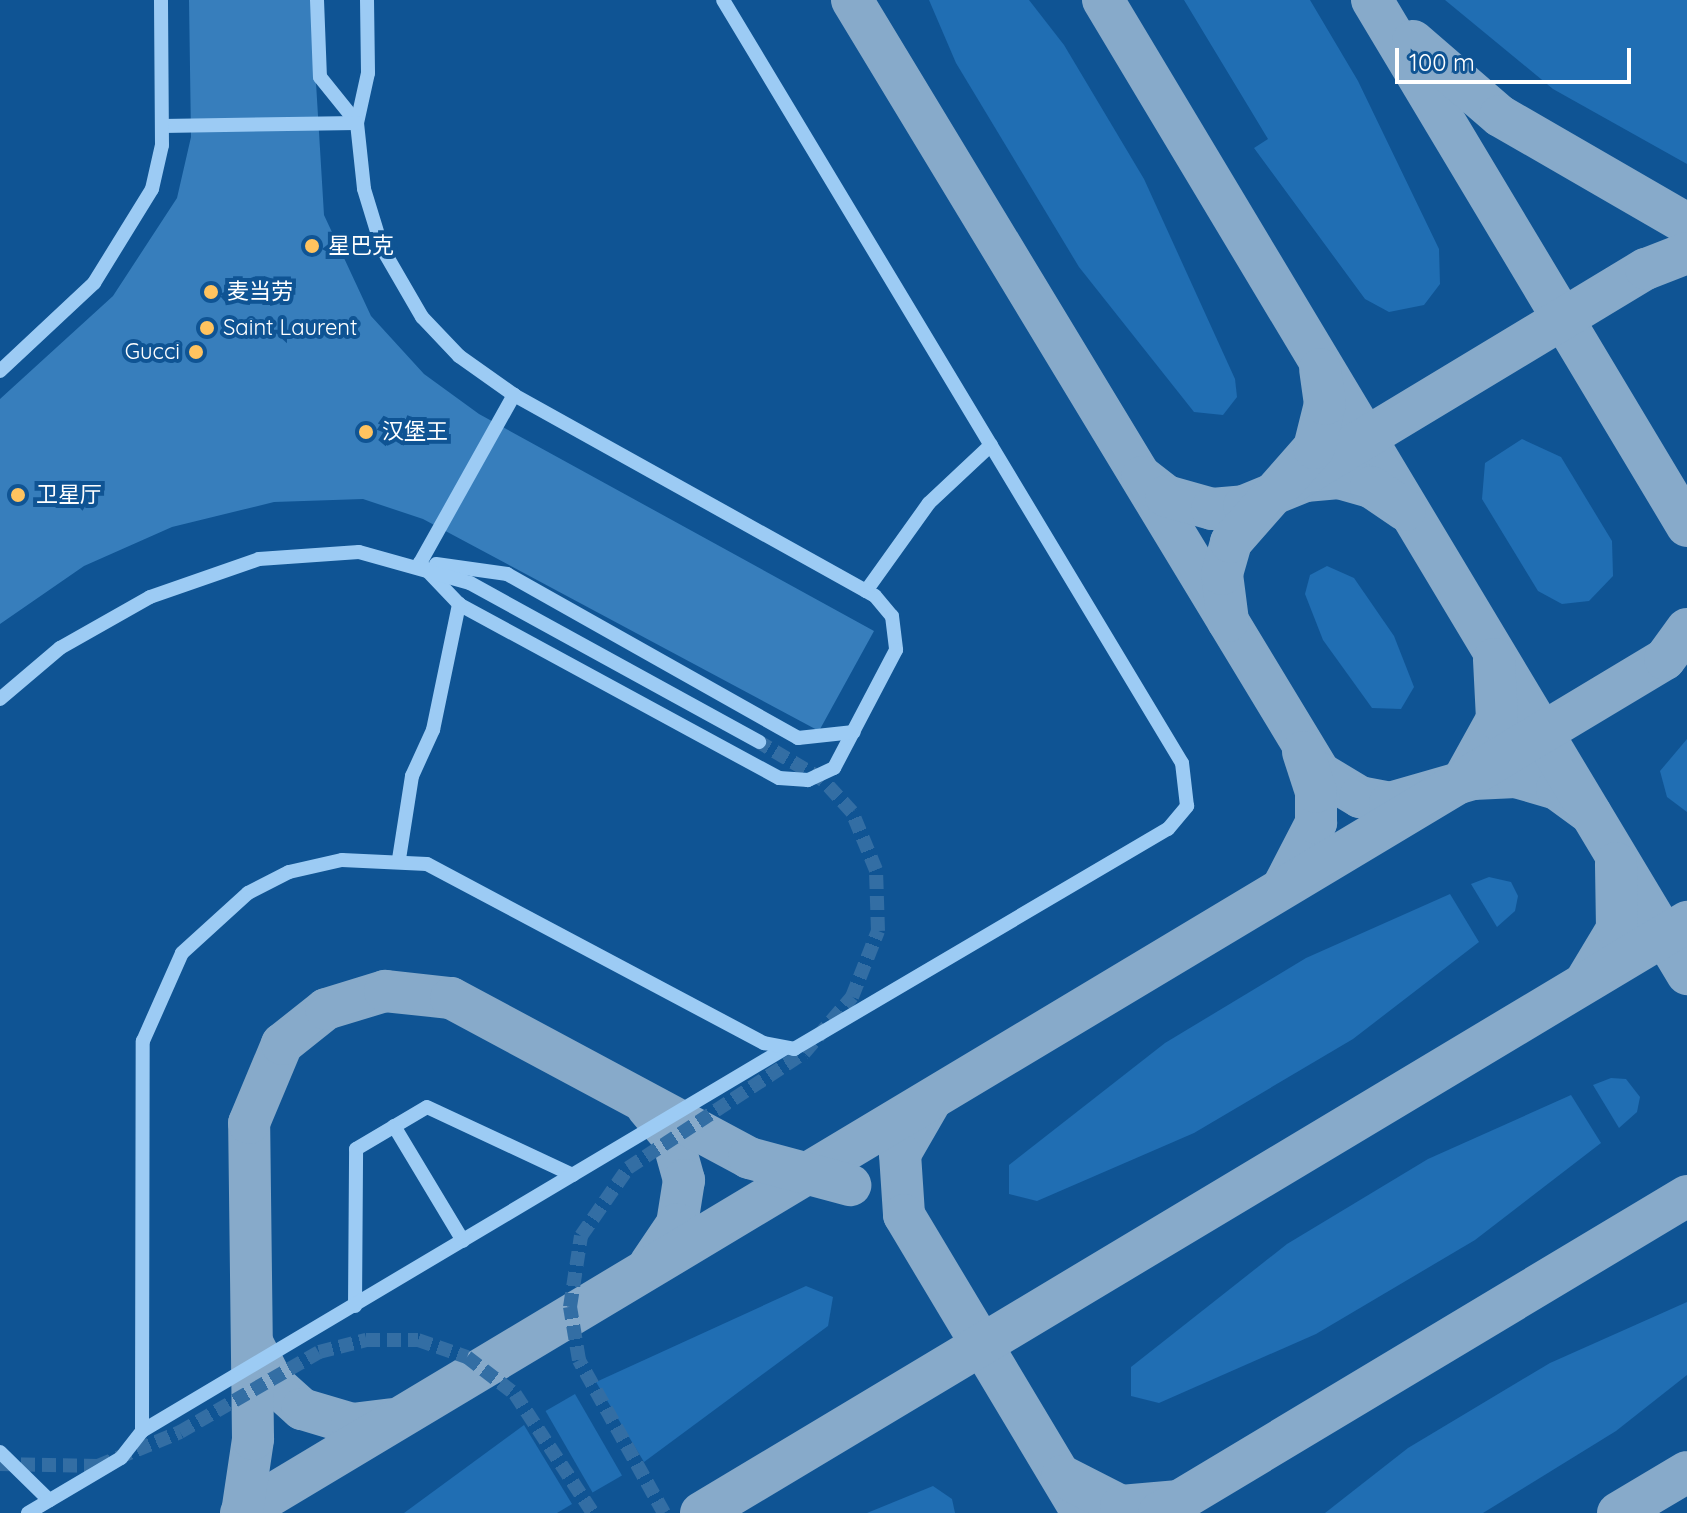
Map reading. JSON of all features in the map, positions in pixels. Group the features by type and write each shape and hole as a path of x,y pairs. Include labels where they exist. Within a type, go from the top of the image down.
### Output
{"lane":[{"path":"0,371 62,318 126,239 157,176 162,126 161,0"},
{"path":"317,0 320,77 357,123"},
{"path":"367,0 368,73 357,123 364,189 393,272 441,339 514,395 866,591 892,616 897,639 846,755 822,776 779,778 459,604 420,563"},
{"path":"28,1513 121,1458 142,1431 784,1049 810,1043 1155,837 1187,806 1182,763 723,0"},
{"path":"162,126 357,123"},
{"path":"420,563 514,395"},
{"path":"866,591 929,503 991,445"},
{"path":"0,699 100,623 236,565 321,550 507,574 798,738 854,732"},
{"path":"420,563 470,583 759,742"},
{"path":"399,859 412,776 433,730 459,604"},
{"path":"142,1431 138,1080 159,992 196,936 248,893 314,865 399,859 453,872 784,1049"},
{"path":"355,1306 356,1149 394,1126 427,1107 573,1175"},
{"path":"394,1126 463,1241"},
{"path":"0,1452 49,1500"}],"shaded area":[{"path":"929,0 1029,0 1064,45 1144,179 1235,379 1237,397 1223,415 1194,412 1079,267 956,63"},
{"path":"1184,0 1310,0 1358,81 1439,249 1440,284 1424,305 1389,312 1365,299 1254,148 1268,139"},
{"path":"1445,0 1687,0 1687,164 1553,89"},
{"path":"1522,439 1561,457 1612,541 1613,576 1589,601 1562,604 1538,591 1482,499 1485,463"},
{"path":"1327,566 1354,578 1394,636 1414,687 1401,709 1372,708 1323,640 1305,594 1310,575"},
{"path":"1687,739 1687,812 1667,797 1660,771"},
{"path":"1489,877 1511,882 1518,896 1515,911 1497,927 1471,884"},
{"path":"1450,894 1479,942 1353,1039 1194,1133 1037,1201 1009,1194 1009,1165 1165,1043 1306,958"},
{"path":"1611,1078 1626,1079 1640,1097 1637,1112 1619,1128 1593,1085"},
{"path":"1571,1095 1601,1143 1475,1240 1316,1334 1159,1403 1131,1396 1131,1367 1287,1244 1428,1159"},
{"path":"806,1286 833,1297 828,1326 644,1462 596,1382"},
{"path":"1687,1302 1687,1375 1616,1431 1483,1513 1325,1513 1408,1448 1550,1363"},
{"path":"575,1394 622,1475 593,1492 546,1411"},
{"path":"524,1425 572,1504 557,1513 404,1513"},
{"path":"933,1486 952,1499 955,1513 867,1513"}],"building":[{"name":"卫星厅","path":"189,0 311,0 324,215 371,316 424,374 479,414 874,631 819,731 423,519 363,499 274,502 172,527 84,566 0,624 0,399 113,296 177,198 191,137"}],"taxiway":[{"path":"852,0 1320,773 1360,797 1390,803 1473,779 1516,777 1557,789 1591,814"},
{"path":"1103,0 1687,974"},
{"path":"1372,0 1687,526"},
{"path":"1413,41 1500,116 1687,224"},
{"path":"1274,493 1646,269 1687,253"},
{"path":"1228,621 1222,574 1231,542 1314,448 1325,404 1320,369"},
{"path":"1142,477 1166,496 1212,509 1244,506 1305,481 1339,478 1371,487 1405,510"},
{"path":"241,1513 1665,659 1687,629"},
{"path":"1466,775 1497,719 1494,659"},
{"path":"1285,883 1316,823 1316,792 1303,752"},
{"path":"1587,979 1617,929 1616,863"},
{"path":"701,1513 1687,922"},
{"path":"242,1513 253,1439 249,1123 282,1044 326,1009 385,991 451,998 749,1158 850,1185"},
{"path":"930,1102 900,1154 904,1215 1082,1513"},
{"path":"647,1107 672,1137 684,1180 677,1224 650,1264"},
{"path":"1159,1513 1687,1196"},
{"path":"254,1346 273,1383 302,1409 352,1424 391,1419"},
{"path":"1618,1513 1687,1472"},
{"path":"1062,1476 1121,1506 1179,1501"}],"tunnel":[{"path":"664,1513 579,1360 570,1307 581,1236 628,1168 804,1053 852,997 878,931 876,870 852,812 823,780 759,742"},
{"path":"0,1464 98,1466 180,1432 319,1352 366,1340 418,1340 467,1357 515,1394 593,1513"}],"place":[{"name":"星巴克","path":"312,246"},
{"name":"麦当劳","path":"211,292"},
{"name":"Saint Laurent","path":"207,328"},
{"name":"Gucci","path":"196,352"},
{"name":"汉堡王","path":"366,432"},
{"name":"卫星厅","path":"18,495"}]}
